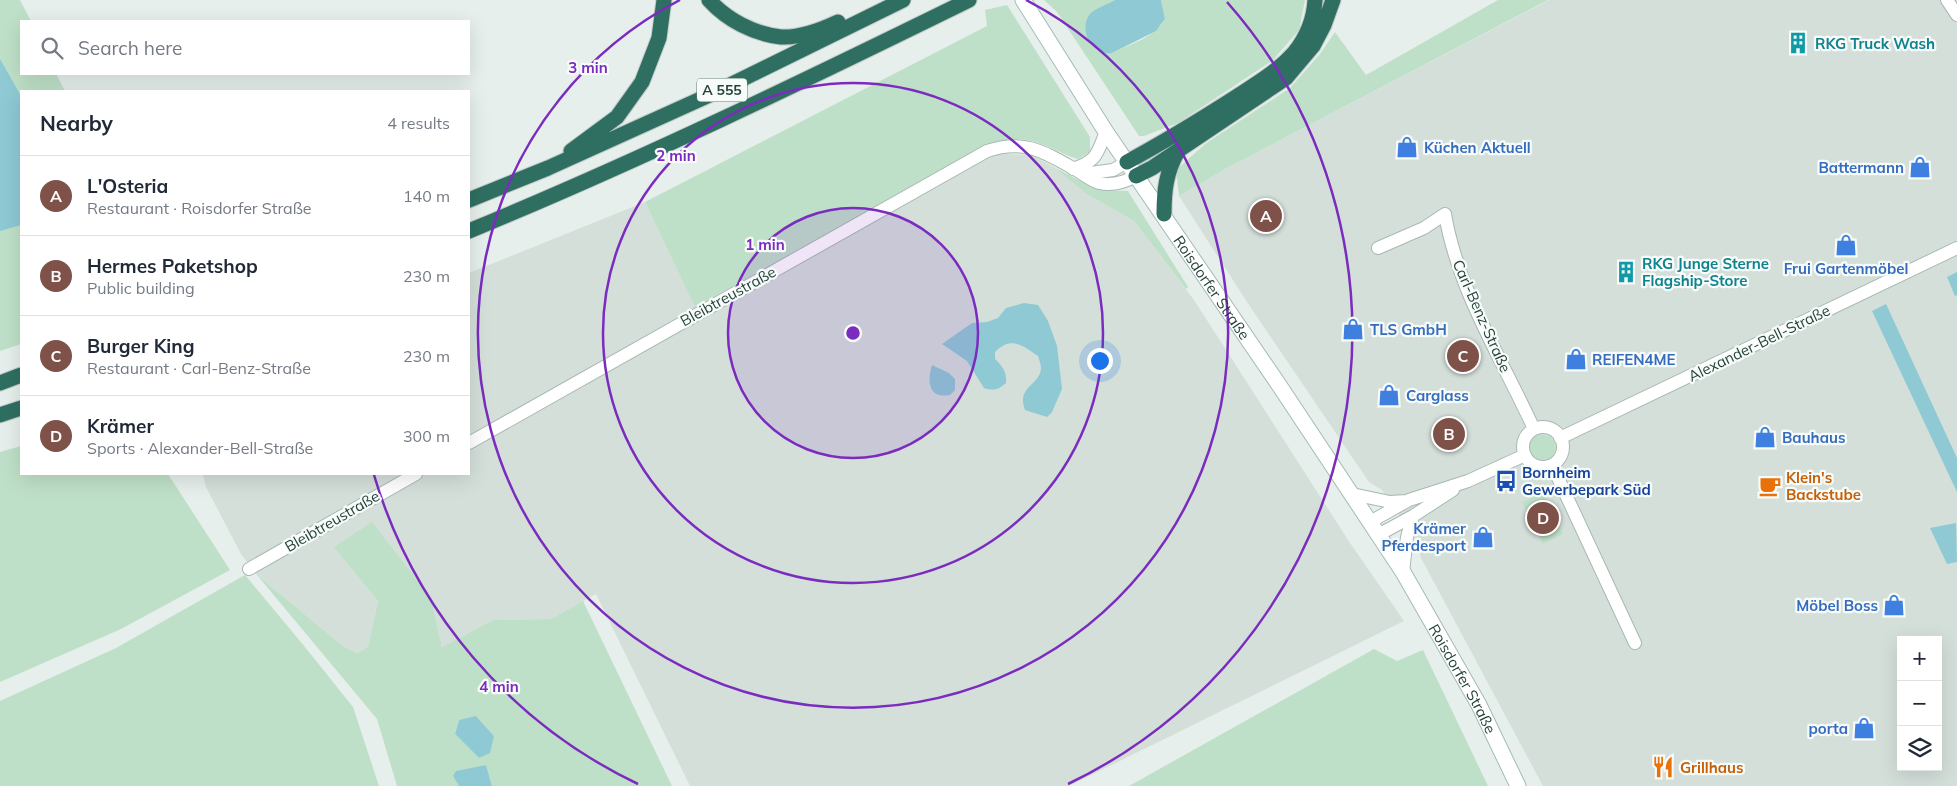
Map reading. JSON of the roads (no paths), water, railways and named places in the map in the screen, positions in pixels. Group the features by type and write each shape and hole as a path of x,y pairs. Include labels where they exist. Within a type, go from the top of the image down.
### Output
{"highway":[{"path":"548,168 617,117 642,82 659,38 664,0"},
{"path":"709,0 732,21 757,32 782,37 805,34 826,28 855,15 898,3"},
{"name":"A 555","path":"470,231 552,197 768,98 969,0"},
{"path":"1127,162 1142,152 1184,132 1259,83 1284,64 1295,52 1304,37 1311,20 1315,0"},
{"path":"1136,176 1152,168 1286,78 1313,46 1334,0"},
{"name":"A 555","path":"470,200 548,168 714,94 898,3"},
{"path":"1164,214 1166,180 1171,164 1180,148"},
{"path":"0,383 20,375"},
{"path":"0,415 20,408"}],"main road":[{"name":"Roisdorfer Straße","path":"1023,0 1106,132 1164,214 1404,572 1479,705 1518,786"}],"street":[{"path":"1947,0 1957,15"},
{"path":"1078,171 1096,155 1106,132"},
{"name":"Bleibtreustraße","path":"470,443 987,151 1018,145 1040,150 1098,183 1113,184 1125,182 1136,176"},
{"path":"1078,171 1113,170 1127,162"},
{"name":"Carl-Benz-Straße","path":"1378,248 1424,228 1445,214 1450,242 1464,284 1534,429"},
{"name":"Alexander-Bell-Straße","path":"1560,438 1957,248"},
{"path":"1549,428 1560,438 1563,445 1562,453 1552,465 1536,466 1529,462 1525,456 1524,440 1534,429 1549,428"},
{"path":"1370,522 1409,500 1468,481 1525,456"},
{"path":"1552,465 1634,643"},
{"name":"Bleibtreustraße","path":"249,569 414,475"},
{"path":"1378,535 1413,516 1468,481"},
{"path":"1352,494 1390,502 1409,500"},
{"path":"1404,572 1407,536 1413,516"}],"water":[{"path":"1115,0 1161,0 1165,19 1156,31 1112,53 1105,53 1093,46 1089,41 1085,27 1086,20 1090,14"},
{"path":"0,59 20,94 20,225 0,231"},
{"path":"1957,272 1957,295 1955,296 1947,277"},
{"path":"1024,303 1038,305 1048,321 1057,346 1062,389 1052,412 1047,417 1025,410 1024,396 1040,374 1041,367 1038,356 1027,348 1011,343 1006,344 995,352 995,359 1004,370 1006,383 996,389 991,389 984,388 967,361 942,344 972,323 987,322 998,318 1006,308"},
{"path":"1886,304 1957,458 1957,492 1872,311"},
{"path":"932,365 949,373 955,379 955,390 950,395 943,396 937,394 931,388"},
{"path":"1956,523 1957,562 1947,564 1930,528"},
{"path":"476,716 494,736 490,753 479,758 455,734 459,720"},
{"path":"486,765 492,786 459,786 453,776 456,771"}],"place":[{"name":"RKG Truck Wash","path":"1798,43"},
{"name":"Küchen Aktuell","path":"1407,147"},
{"name":"Battermann","path":"1920,167"},
{"name":"L'Osteria","path":"1266,216"},
{"name":"Frui Gartenmöbel","path":"1846,245"},
{"name":"RKG Junge Sterne Flagship-Store","path":"1626,272"},
{"name":"TLS GmbH","path":"1353,329"},
{"name":"Burger King","path":"1463,356"},
{"name":"REIFEN4ME","path":"1576,359"},
{"name":"Carglass","path":"1389,395"},
{"name":"Hermes Paketshop","path":"1449,434"},
{"name":"Bauhaus","path":"1765,437"},
{"name":"Bornheim Gewerbepark Süd","path":"1506,481"},
{"name":"Klein's Backstube","path":"1770,486"},
{"name":"Krämer","path":"1543,518"},
{"name":"Krämer Pferdesport","path":"1483,537"},
{"name":"Möbel Boss","path":"1894,605"},
{"name":"porta","path":"1864,728"},
{"name":"Grillhaus","path":"1663,767"}]}
